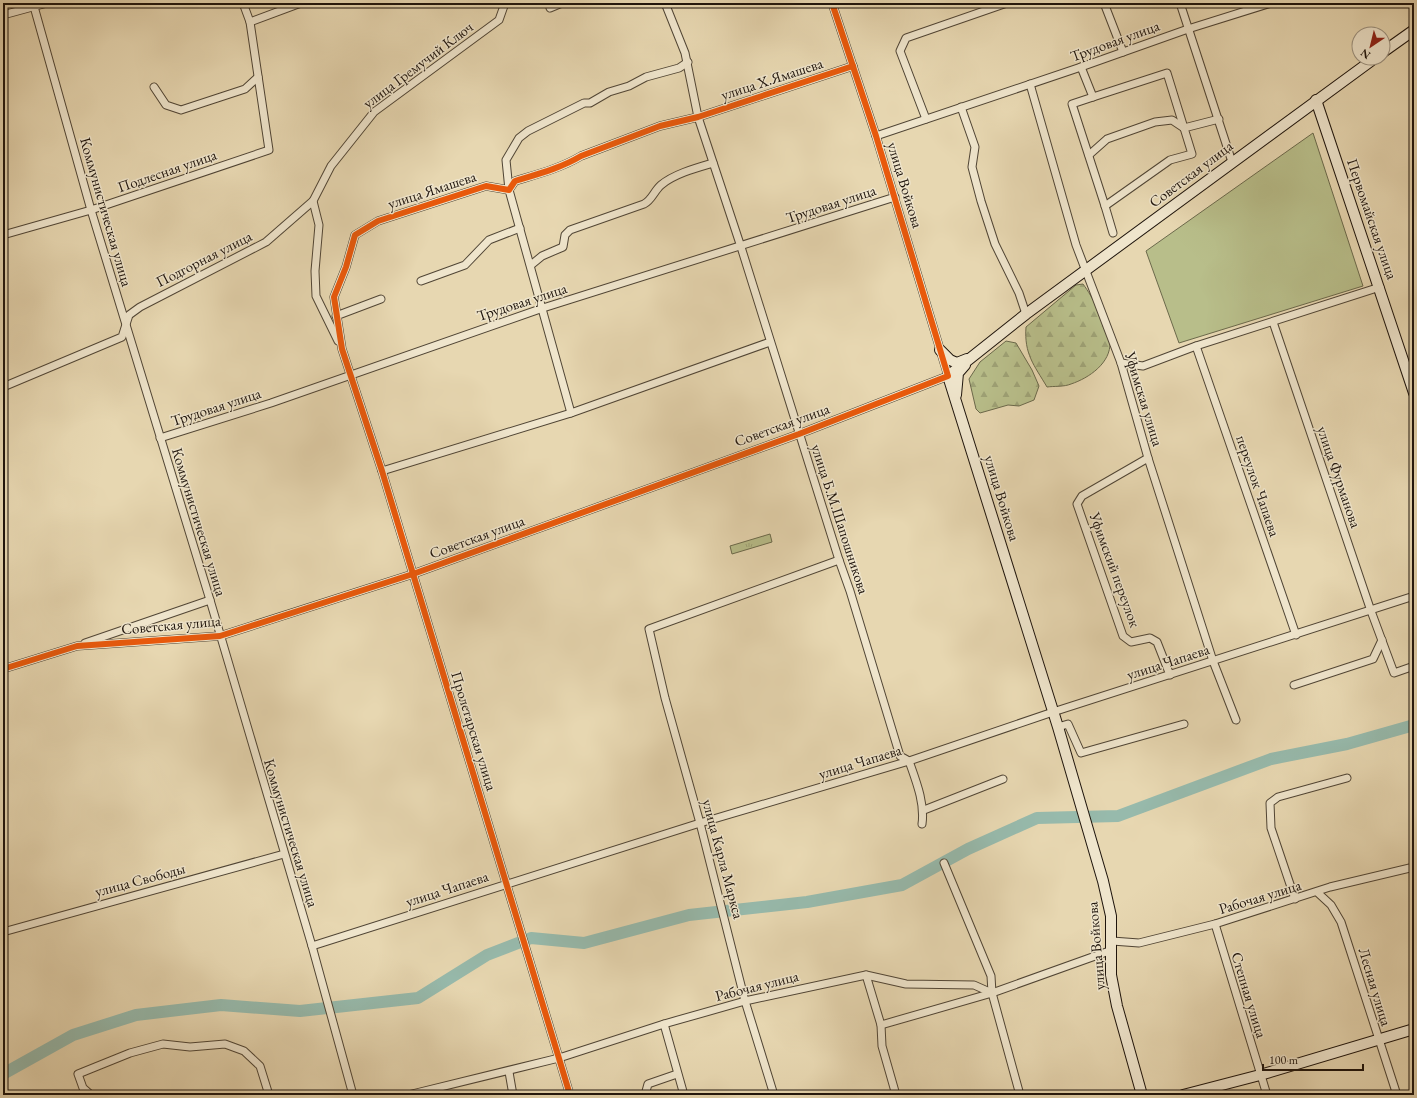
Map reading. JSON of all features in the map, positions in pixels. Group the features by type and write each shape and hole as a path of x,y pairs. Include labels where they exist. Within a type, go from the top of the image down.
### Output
{"main road":[{"path":"1391,46 1414,30"},
{"name":"Советская улица","path":"948,376 1026,314 1364,66"},
{"name":"Первомайская улица","path":"1316,100 1380,287 1414,393"},
{"path":"940,350 950,360 957,362 971,358"},
{"path":"956,402 958,373 971,358"},
{"name":"улица Войкова","path":"948,376 1058,727 1103,881 1111,916 1111,975 1117,1006 1142,1095"},
{"path":"1183,1095 1260,1075 1414,1028"}],"street":[{"path":"3,15 34,5 47,3"},
{"path":"154,87 166,105 181,110 245,89 258,77 250,22 243,3"},
{"path":"250,22 301,3"},
{"name":"улица Гремучий Ключ","path":"313,201 331,166 374,112 499,20 505,3"},
{"path":"550,8 562,3"},
{"name":"улица Б.М.Шапошникова","path":"665,3 688,62 698,117 741,247 850,591 900,756 909,761 924,810 922,824"},
{"name":"улица Войкова","path":"832,3 895,197 948,376"},
{"path":"926,119 900,51 906,38 1008,3"},
{"path":"1104,3 1124,52"},
{"path":"1180,3 1232,162"},
{"name":"Трудовая улица","path":"876,136 1081,67 1188,29 1267,4"},
{"name":"Коммунистическая улица","path":"34,5 91,210 210,600 312,946 354,1095"},
{"path":"571,413 544,308 510,190 506,160 524,133 608,92 629,86 646,77 679,68 688,62"},
{"name":"улица Х.Ямашева","path":"698,117 853,66"},
{"path":"1081,67 1092,97"},
{"path":"1105,206 1170,160 1192,154 1167,73 1072,104 1113,233"},
{"name":"Подлесная улица","path":"3,235 91,210 269,150 258,77"},
{"name":"Уфимская улица","path":"1030,84 1085,272 1121,363 1148,458 1213,661 1236,720"},
{"path":"961,107 975,147 972,168 981,201 995,244 1019,293 1026,314"},
{"path":"510,190 515,181 570,163 581,156 660,126 698,117"},
{"path":"1089,154 1107,139 1155,122 1172,120 1184,128 1219,119"},
{"path":"531,265 542,256 563,248 565,235 570,230 644,204 650,200 660,186 667,181 713,163"},
{"name":"улица Ямашева","path":"350,375 342,349 334,297 346,267 355,235 378,221 486,186 510,190"},
{"name":"Трудовая улица","path":"160,438 271,403 544,308 741,247 895,197"},
{"path":"313,201 319,225 315,271 316,296 342,349"},
{"name":"Подгорная улица","path":"3,387 122,337 129,315 140,307 266,242 313,201"},
{"path":"421,281 465,265 489,240 520,228"},
{"path":"1121,363 1142,366 1196,346 1380,287"},
{"path":"336,316 381,299"},
{"name":"улица Фурманова","path":"1273,322 1371,611 1394,673 1414,666"},
{"path":"382,471 571,413 770,342"},
{"name":"переулок Чапаева","path":"1196,346 1296,635"},
{"name":"Пролетарская улица","path":"350,375 382,471 570,1095"},
{"name":"Советская улица","path":"3,669 77,646 220,636 413,574 799,434 948,376"},
{"name":"Уфимский переулок","path":"1148,458 1082,496 1077,504 1124,636 1131,642 1150,638 1157,642 1170,675"},
{"name":"улица Карла Маркса","path":"774,1095 745,1001 717,887 665,698 649,629 839,560"},
{"name":"улица Чапаева","path":"312,946 700,823 909,761 1053,712 1414,596"},
{"path":"77,646 210,600"},
{"path":"1294,685 1373,659 1382,640"},
{"path":"1058,727 1068,724 1081,753 1184,724"},
{"path":"1296,899 1271,828 1270,803 1278,797 1347,778"},
{"path":"924,810 1003,779"},
{"name":"улица Свободы","path":"3,932 284,854"},
{"path":"944,863 984,954 991,976 992,994 1020,1095"},
{"name":"Рабочая улица","path":"408,1095 509,1072 559,1058 664,1024 745,1001 866,975 906,984 974,985 992,994 1112,945 1139,942 1214,924 1330,887 1414,867"},
{"name":"Лесная улица","path":"1317,892 1331,905 1341,922 1397,1095"},
{"name":"Степная улица","path":"1214,924 1267,1095"},
{"path":"866,975 881,1025 882,1046 896,1095"},
{"path":"881,1025 992,994"},
{"path":"664,1024 684,1095"},
{"path":"91,1095 83,1088 78,1074 124,1056 163,1044 190,1047 225,1044 244,1051 260,1066 269,1095"},
{"path":"509,1072 512,1095"},
{"path":"645,1095 648,1084 677,1074"}],"green space":[{"path":"1313,133 1363,286 1179,343 1146,251"},
{"path":"1083,284 1091,296 1107,328 1110,342 1107,357 1098,369 1085,378 1068,385 1047,387 1028,352 1026,327 1076,285"},
{"path":"1006,341 1016,343 1032,370 1039,386 1034,400 1019,406 1008,405 980,413 976,409 969,379 980,362"},
{"path":"770,534 772,542 732,554 730,546"}],"waterway":[{"path":"3,1074 73,1035 136,1015 221,1005 300,1011 418,998 487,955 531,938 584,943 689,915 807,902 902,885 968,849 1037,818 1118,816 1271,759 1347,744 1414,725"}],"cycle path":[{"path":"3,669 77,646 220,636 413,574 799,434 948,376 876,136 832,3"},
{"path":"570,1095 382,471 342,349 334,297 346,267 355,235 378,221 486,186 509,190 515,181 557,167 581,156 660,126 698,117 853,66"}]}
